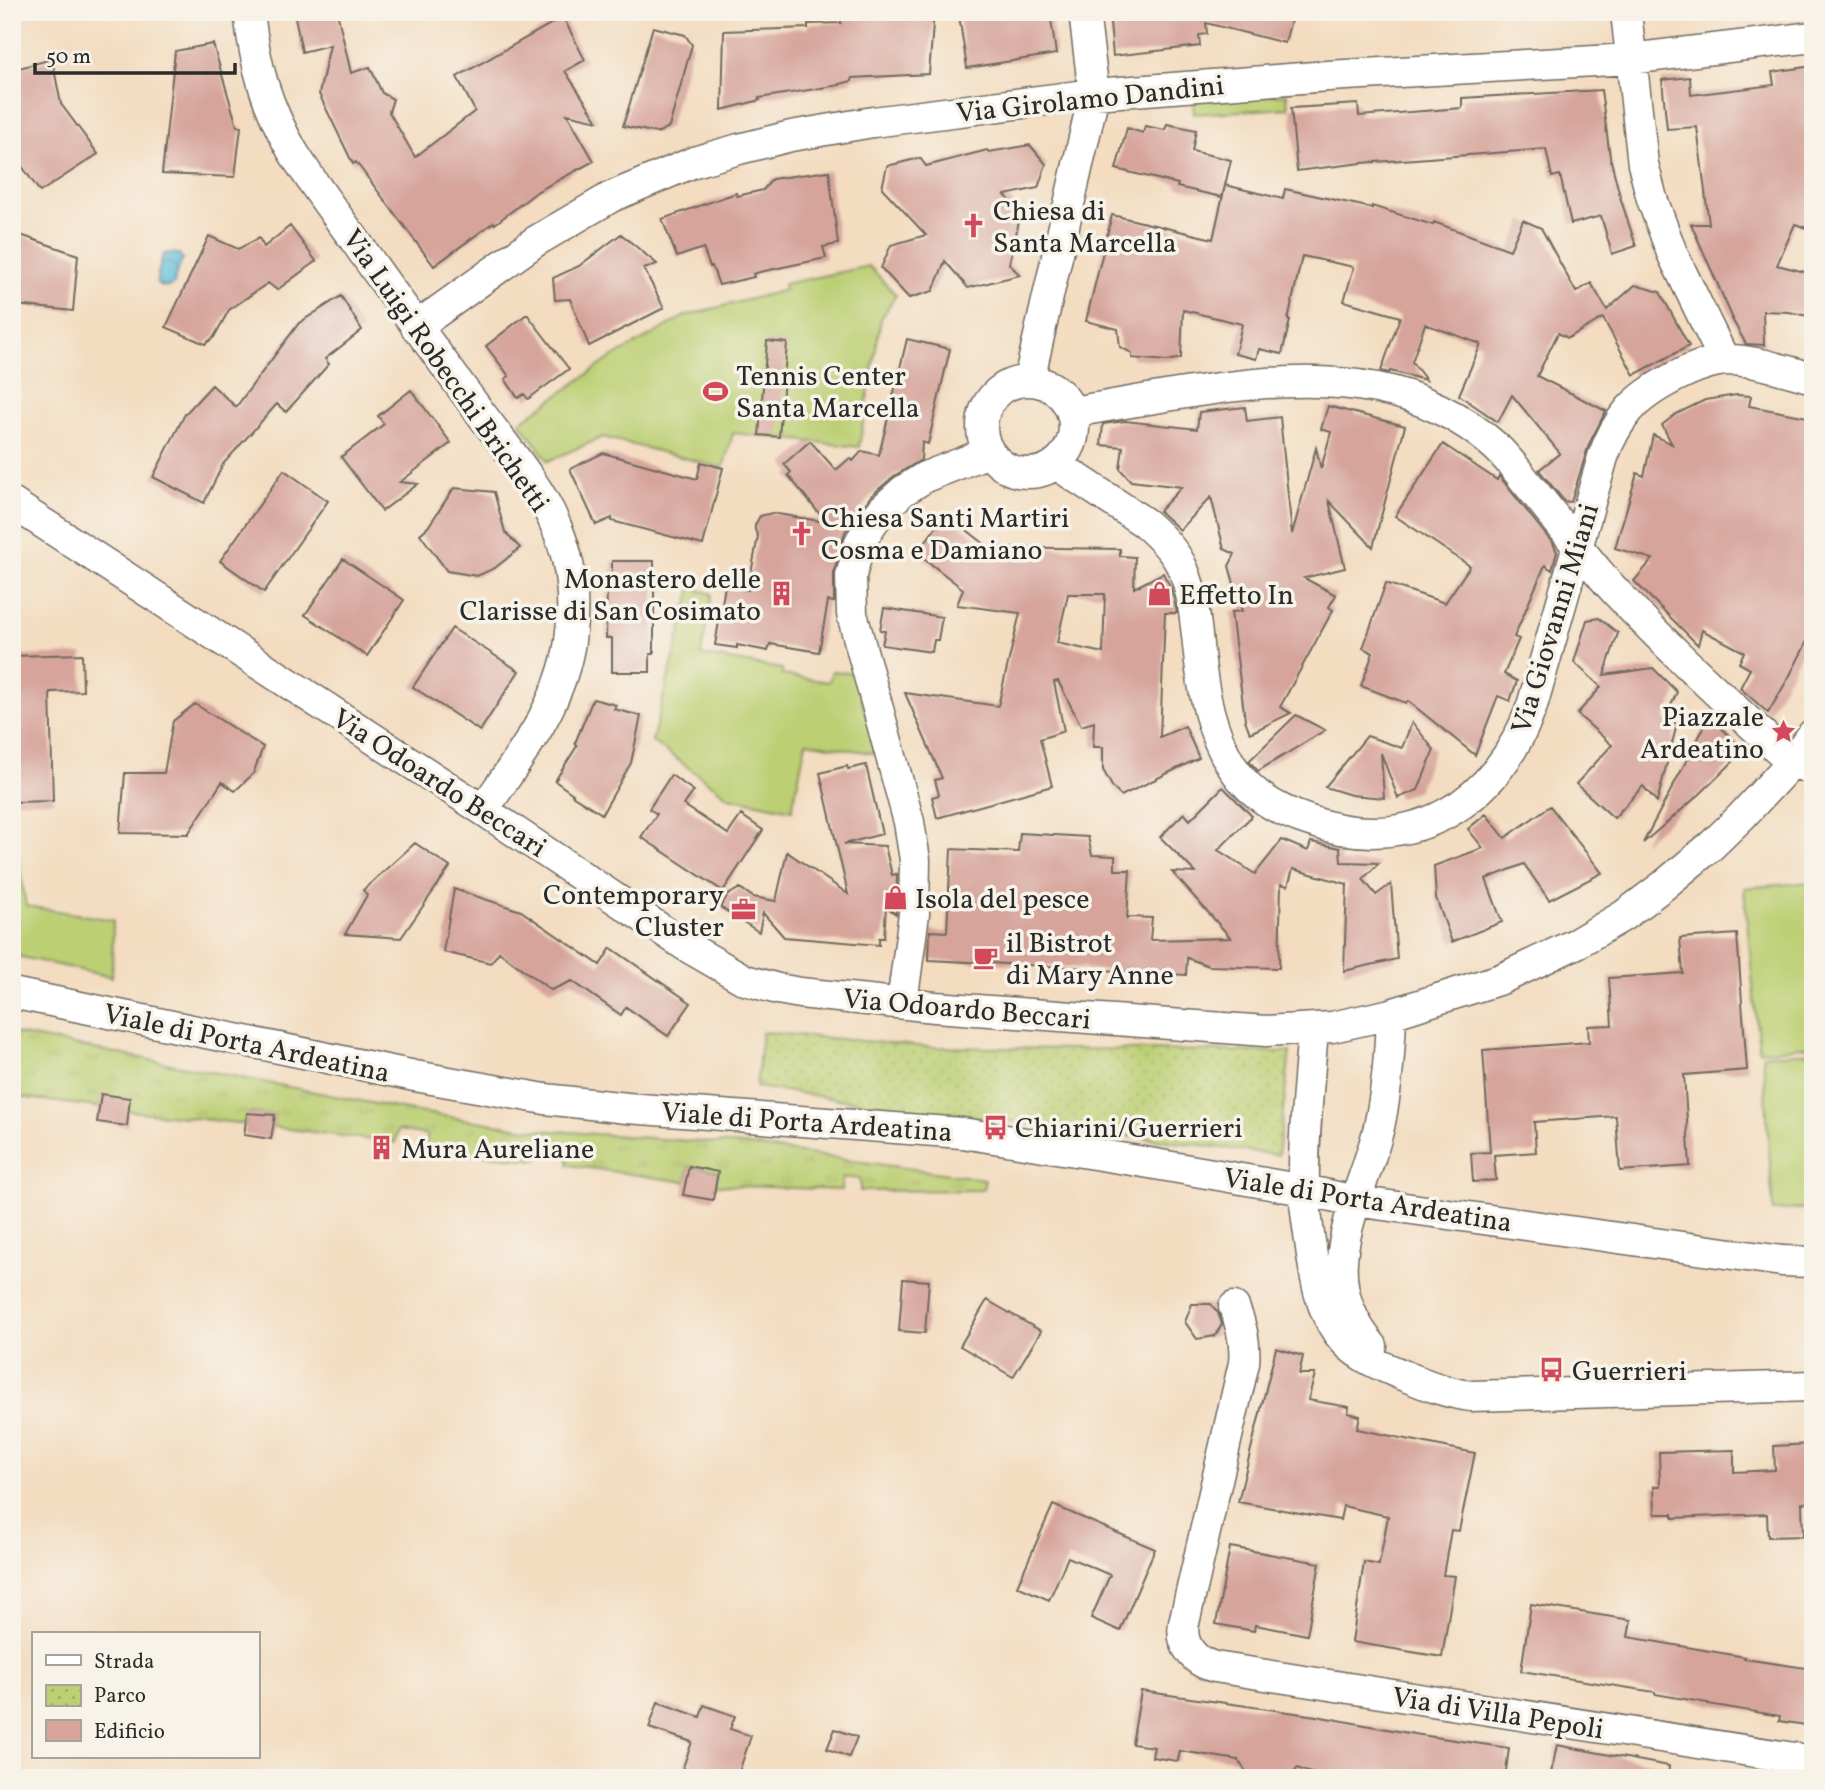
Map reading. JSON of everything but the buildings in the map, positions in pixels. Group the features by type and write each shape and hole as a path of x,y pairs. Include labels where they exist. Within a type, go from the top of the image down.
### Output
{"street":[{"name":"Via Luigi Robecchi Brichetti","path":"248,12 253,49 264,93 282,134 416,327 537,492 555,524 569,567 572,613 570,635 556,691 541,722 483,810"},
{"path":"1029,380 1094,94 1084,12"},
{"path":"1626,12 1643,164 1651,200 1672,253 1724,360"},
{"name":"Via Girolamo Dandini","path":"416,327 536,241 611,197 694,162 778,139 873,122 1094,94 1328,76 1630,59 1813,37"},
{"name":"Via Giovanni Miani","path":"1056,464 1145,523 1157,533 1180,562 1192,599 1201,670 1212,724 1238,776 1255,794 1293,816 1334,828 1377,832 1418,825 1457,808 1489,782 1512,752 1528,718 1603,457 1623,417 1641,400 1673,378 1724,360 1748,362 1813,378"},
{"path":"1029,380 1056,389 1066,399 1072,412 1075,426 1066,453 1056,464 1043,471 1027,473 1012,470 999,463 989,452 983,439 985,410 1002,388 1015,382 1029,380"},
{"path":"1072,412 1222,388 1285,383 1364,386 1414,398 1447,413 1489,440 1527,482 1616,592 1697,673 1802,766 1813,734"},
{"path":"902,1003 915,905 915,860 909,822 855,628 851,576 860,542 875,518 893,500 925,477 989,452"},
{"name":"Via Odoardo Beccari","path":"12,503 483,810 686,946 745,980 789,992 935,1007 1266,1031 1351,1024 1501,979 1577,943 1663,886 1802,766"},
{"name":"Viale di Porta Ardeatina","path":"12,993 525,1096 604,1106 962,1133 1080,1150 1355,1201 1782,1261 1813,1262"},
{"path":"1391,1014 1384,1103 1372,1153 1349,1219 1341,1275 1352,1317 1363,1337 1402,1374"},
{"path":"1313,1029 1304,1190 1313,1260 1323,1306 1331,1322 1348,1345 1361,1355 1443,1391 1471,1395 1813,1386"},
{"name":"Via di Villa Pepoli","path":"1234,1307 1245,1344 1243,1371 1184,1623 1183,1636 1189,1651 1203,1662 1215,1667 1813,1761"}],"green space":[{"path":"1287,94 1288,108 1194,114 1193,100"},
{"name":"Tennis Center Santa Marcella","path":"869,266 896,295 881,319 859,447 733,433 723,468 603,437 548,461 520,422 608,360 685,316 785,290 784,284"},
{"path":"692,588 712,594 701,655 782,669 782,675 829,682 832,671 854,673 877,754 806,742 792,810 729,797 652,741"},
{"path":"12,836 15,836 26,906 113,920 112,977 12,955"},
{"path":"1813,882 1813,1046 1759,1051 1744,888"},
{"path":"762,1032 930,1047 1290,1052 1278,1155 925,1112 756,1087"},
{"path":"12,1033 417,1112 529,1129 743,1145 985,1179 983,1190 860,1191 860,1179 843,1177 841,1190 715,1185 718,1172 689,1166 686,1182 568,1165 569,1151 542,1147 538,1160 426,1149 427,1135 398,1130 395,1143 273,1127 274,1115 248,1113 245,1124 12,1096"},
{"path":"1813,1052 1813,1208 1773,1211 1763,1055"}],"water":[{"path":"169,253 179,254 183,259 174,284 165,286 157,281 163,256"}],"place":[{"name":"Chiesa di Santa Marcella","path":"973,226"},
{"name":"Tennis Center Santa Marcella","path":"716,391"},
{"name":"Chiesa Santi Martiri Cosma e Damiano","path":"801,533"},
{"name":"Monastero delle Clarisse di San Cosimato","path":"781,594"},
{"name":"Effetto In","path":"1159,594"},
{"name":"Piazzale Ardeatino","path":"1784,732"},
{"name":"Isola del pesce","path":"895,898"},
{"name":"Contemporary Cluster","path":"744,910"},
{"name":"il Bistrot di Mary Anne","path":"986,958"},
{"name":"Chiarini/Guerrieri","path":"995,1127"},
{"name":"Mura Aureliane","path":"381,1148"},
{"name":"Guerrieri","path":"1552,1370"}]}
